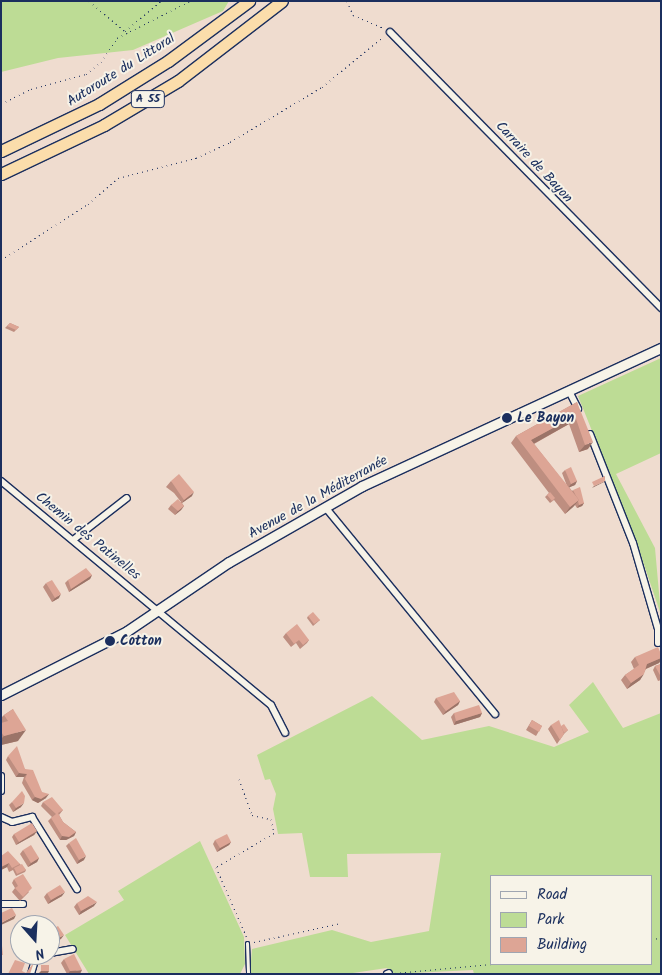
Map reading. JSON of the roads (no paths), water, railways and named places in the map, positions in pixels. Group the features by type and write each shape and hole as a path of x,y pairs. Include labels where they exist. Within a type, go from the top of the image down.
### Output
{"highway":[{"name":"Autoroute du Littoral","path":"1,151 99,104 168,61 249,1"},
{"name":"A 55","path":"1,174 104,125 178,81 282,1"}],"main road":[{"name":"Avenue de la Méditerranée","path":"1,695 94,650 325,507 661,348"}],"street":[{"name":"Carraire de Bayon","path":"390,32 661,308"},
{"path":"569,390 633,543 658,629 658,643"},
{"name":"Chemin des Patinelles","path":"1,481 160,609 271,704 285,733"},
{"path":"72,540 127,498"},
{"path":"325,507 495,714"},
{"path":"1,776 1,790"},
{"path":"1,817 12,822 28,815 36,820 76,888"},
{"path":"1,904 23,904"},
{"path":"60,951 73,949"}],"lane":[{"path":"248,943 248,974"}],"place":[{"name":"Le Bayon","path":"507,418"},
{"name":"Cotton","path":"110,641"}]}
